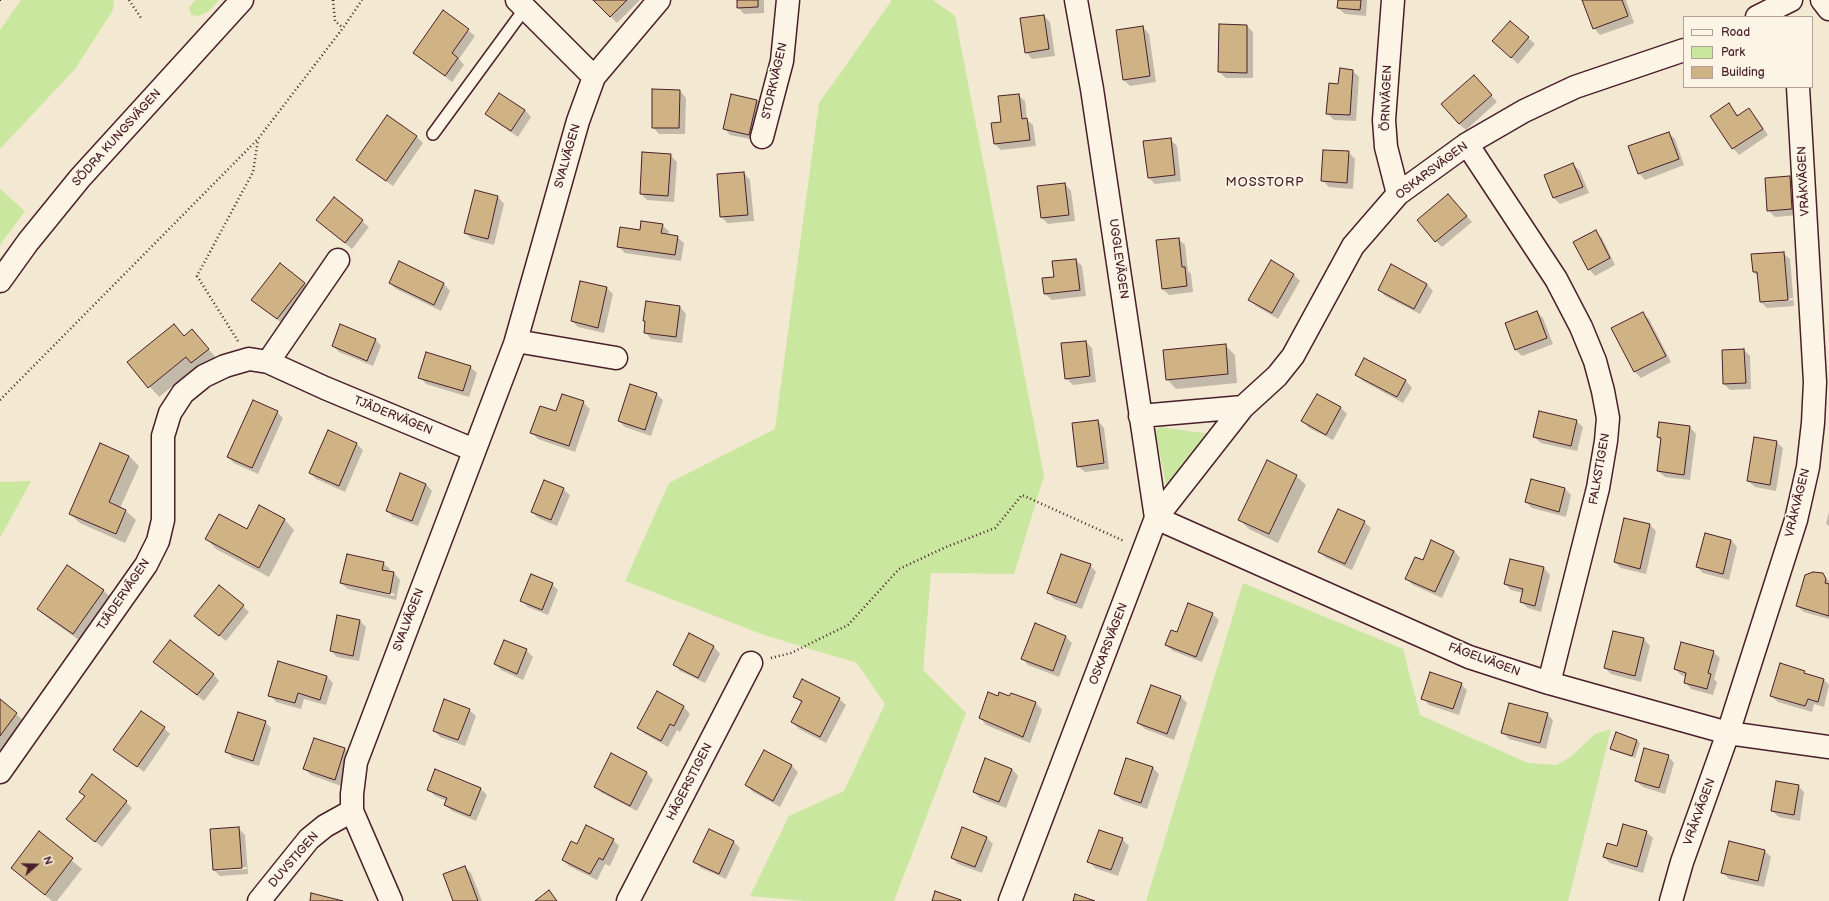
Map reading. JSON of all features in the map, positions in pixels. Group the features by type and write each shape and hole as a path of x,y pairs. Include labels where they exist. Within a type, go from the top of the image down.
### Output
{"street":[{"name":"SÖDRA KUNGSVÄGEN","path":"0,281 28,242 80,178 242,0"},
{"name":"SVALVÄGEN","path":"391,901 352,810 352,794 356,762 516,341 578,120 594,77 659,0"},
{"name":"STORKVÄGEN","path":"762,137 782,61 788,0"},
{"name":"UGGLEVÄGEN","path":"1076,0 1092,89 1156,518"},
{"name":"ÖRNVÄGEN","path":"1393,0 1384,120 1386,147 1398,194"},
{"path":"1759,16 1792,0 1793,16"},
{"path":"1822,0 1829,9"},
{"path":"523,3 594,77"},
{"name":"OSKARSVÄGEN","path":"1010,901 1156,518 1243,406 1277,376 1293,356 1353,246 1398,194 1467,144 1524,111 1575,88 1683,50"},
{"name":"VRÅKVÄGEN","path":"1671,901 1682,862 1728,733 1796,520 1808,467 1813,423 1814,382 1798,88"},
{"name":"FALKSTIGEN","path":"1467,144 1556,279 1581,327 1595,361 1608,418 1606,441 1598,488 1549,683"},
{"path":"259,360 338,260"},
{"path":"516,341 616,358"},
{"name":"TJÄDERVÄGEN","path":"0,772 146,565 158,541 163,520 163,436 170,413 183,393 204,376 225,366 259,360 474,450"},
{"path":"1140,416 1243,406"},
{"name":"FÅGELVÄGEN","path":"1156,518 1469,657 1549,683 1728,733 1829,747"},
{"name":"HÄGERSTIGEN","path":"628,901 751,664"},
{"name":"DUVSTIGEN","path":"259,901 309,839 325,826 352,810"}],"lane":[{"path":"433,134 523,3"}],"path":[{"path":"129,0 141,18"},
{"path":"333,0 335,21 344,28"},
{"path":"0,400 258,139 344,28 362,0"},
{"path":"258,139 253,172 197,276 259,360"},
{"path":"751,664 791,653 848,626 899,569 946,546 994,528 1022,495 1145,550"}],"green space":[{"path":"21,0 114,0 113,10 75,69 0,149 0,30"},
{"path":"195,0 219,0 209,11 199,16 191,15 189,8"},
{"path":"892,0 933,0 955,16 1044,476 1014,574 931,573 923,670 966,713 894,901 806,901 750,896 789,816 844,791 885,704 857,663 764,635 625,581 669,483 775,429 819,103"},
{"path":"0,189 25,211 0,245"},
{"path":"1160,427 1210,434 1167,489 1155,431"},
{"path":"31,481 0,538 0,482"},
{"path":"1243,583 1403,649 1420,715 1528,763 1557,765 1573,755 1595,734 1611,729 1568,901 1146,901"}],"building":[{"path":"593,0 627,0 610,17"},
{"path":"737,0 758,0 758,7 737,8"},
{"path":"1338,0 1361,0 1360,10 1337,8"},
{"path":"1582,0 1622,0 1628,16 1593,29"},
{"path":"443,10 469,29 452,53 458,58 445,76 413,53"},
{"path":"1044,15 1049,49 1025,53 1020,18"},
{"path":"1510,21 1529,37 1511,58 1492,41"},
{"path":"1219,24 1247,25 1247,73 1218,72"},
{"path":"1143,26 1150,76 1123,80 1116,30"},
{"path":"1340,68 1353,70 1350,115 1326,114 1329,83 1338,84"},
{"path":"1474,75 1492,95 1459,124 1441,104"},
{"path":"652,89 680,90 679,128 652,128"},
{"path":"499,93 525,110 511,131 485,114"},
{"path":"731,94 757,100 749,135 723,129"},
{"path":"1019,94 1022,119 1027,118 1030,140 994,144 991,123 1001,122 998,96"},
{"path":"1729,103 1737,116 1749,108 1763,129 1732,149 1710,116"},
{"path":"387,115 417,136 386,181 356,160"},
{"path":"1669,132 1679,159 1638,174 1628,146"},
{"path":"1171,138 1175,175 1148,178 1143,141"},
{"path":"1323,150 1349,151 1347,183 1321,181"},
{"path":"642,152 671,154 668,196 640,194"},
{"path":"1573,163 1583,187 1553,198 1544,175"},
{"path":"744,172 748,215 720,217 717,174"},
{"path":"1790,176 1792,209 1767,211 1765,178"},
{"path":"1065,183 1069,215 1041,218 1037,186"},
{"path":"475,190 498,196 488,239 464,233"},
{"path":"1448,194 1467,216 1435,242 1417,220"},
{"path":"334,197 363,220 345,243 316,220"},
{"path":"641,221 663,224 661,233 678,236 675,255 617,247 620,227 640,230"},
{"path":"1596,230 1610,258 1588,270 1573,242"},
{"path":"1179,238 1182,267 1185,267 1187,286 1162,289 1156,240"},
{"path":"1784,252 1788,300 1760,302 1757,272 1753,272 1751,254"},
{"path":"1076,259 1080,290 1044,294 1042,278 1054,277 1052,261"},
{"path":"1271,260 1294,274 1272,313 1248,300"},
{"path":"399,261 444,283 434,305 389,283"},
{"path":"280,263 305,283 277,319 251,300"},
{"path":"1391,264 1427,284 1414,309 1378,290"},
{"path":"580,281 607,287 598,328 571,321"},
{"path":"646,301 680,306 676,337 644,333 645,321 643,321"},
{"path":"1537,311 1547,338 1515,350 1505,323"},
{"path":"1643,312 1666,356 1634,372 1611,328"},
{"path":"174,324 184,336 192,329 209,349 191,363 186,357 148,388 127,362"},
{"path":"340,324 376,339 367,361 332,346"},
{"path":"1086,341 1090,376 1065,379 1061,343"},
{"path":"1226,344 1228,374 1166,380 1163,350"},
{"path":"1744,349 1746,383 1723,384 1722,350"},
{"path":"426,352 471,366 463,391 418,378"},
{"path":"1364,358 1406,380 1397,397 1355,375"},
{"path":"630,384 657,393 645,430 618,421"},
{"path":"562,394 584,401 569,446 530,433 540,406 556,411"},
{"path":"1317,394 1341,407 1326,435 1301,421"},
{"path":"253,400 278,411 252,468 227,457"},
{"path":"1539,411 1577,420 1571,446 1533,437"},
{"path":"1098,420 1104,463 1077,467 1072,423"},
{"path":"1659,422 1690,426 1684,475 1657,471 1661,438 1657,437"},
{"path":"328,430 357,443 339,486 309,473"},
{"path":"1754,437 1777,441 1770,485 1747,481"},
{"path":"100,443 129,456 109,502 126,510 116,534 69,514"},
{"path":"1267,460 1297,475 1269,534 1238,520"},
{"path":"400,473 426,484 412,521 386,511"},
{"path":"1531,479 1565,488 1559,512 1525,502"},
{"path":"544,480 564,488 551,520 531,512"},
{"path":"259,505 285,519 259,568 205,539 219,514 247,529"},
{"path":"1338,509 1365,521 1345,564 1318,552"},
{"path":"1624,518 1650,524 1640,569 1614,562"},
{"path":"1705,533 1731,540 1723,574 1696,567"},
{"path":"1431,540 1454,551 1435,592 1405,579 1415,557 1423,560"},
{"path":"347,554 384,562 382,570 394,572 390,594 340,583"},
{"path":"1061,554 1091,564 1076,603 1047,593"},
{"path":"1510,559 1544,567 1535,606 1520,602 1523,589 1504,584"},
{"path":"67,565 104,590 73,634 37,609"},
{"path":"1813,572 1823,573 1826,579 1825,583 1829,584 1829,616 1796,606 1805,575"},
{"path":"531,574 553,583 542,610 520,601"},
{"path":"219,585 244,605 219,636 194,616"},
{"path":"1188,603 1213,613 1196,657 1165,645 1171,630 1177,632"},
{"path":"337,615 360,620 353,656 330,651"},
{"path":"1035,623 1066,636 1053,671 1021,659"},
{"path":"1613,631 1644,638 1635,676 1604,668"},
{"path":"689,633 714,646 698,678 673,665"},
{"path":"170,640 214,674 197,695 153,662"},
{"path":"504,640 527,649 517,674 494,664"},
{"path":"1681,642 1714,651 1708,673 1711,674 1707,689 1684,683 1686,673 1674,669"},
{"path":"278,661 327,676 320,700 298,693 295,703 268,696"},
{"path":"1780,663 1824,679 1818,702 1808,699 1805,706 1770,696"},
{"path":"1430,672 1462,683 1453,709 1421,699"},
{"path":"802,679 840,698 820,737 791,722 802,701 793,697"},
{"path":"1151,685 1181,696 1167,734 1137,723"},
{"path":"657,691 684,706 674,726 670,724 661,741 637,728"},
{"path":"988,692 998,696 999,692 1009,696 1011,693 1036,702 1023,737 979,718"},
{"path":"0,699 17,713 0,736"},
{"path":"444,699 470,709 458,740 433,731"},
{"path":"1509,703 1548,713 1540,743 1501,733"},
{"path":"141,711 165,727 137,767 113,750"},
{"path":"238,712 266,721 253,761 225,752"},
{"path":"1616,732 1637,740 1632,756 1610,749"},
{"path":"314,738 345,748 335,780 303,769"},
{"path":"1644,748 1669,755 1659,788 1635,781"},
{"path":"764,750 792,765 773,801 745,785"},
{"path":"611,753 647,772 630,806 594,787"},
{"path":"985,758 1012,769 999,802 973,792"},
{"path":"1126,758 1153,767 1141,803 1114,794"},
{"path":"435,769 481,788 470,816 444,805 447,798 427,790"},
{"path":"92,774 127,801 95,842 66,819 85,796 79,792"},
{"path":"1776,781 1799,785 1794,815 1771,811"},
{"path":"1623,824 1647,831 1637,867 1603,857 1607,843 1617,846"},
{"path":"586,825 614,839 603,860 599,858 590,874 562,860 571,841 577,844"},
{"path":"239,827 242,868 213,870 210,829"},
{"path":"962,827 987,837 975,867 951,858"},
{"path":"709,829 734,841 719,874 693,862"},
{"path":"1099,830 1123,838 1111,870 1087,862"},
{"path":"39,831 73,858 45,895 11,868"},
{"path":"1729,841 1765,850 1758,881 1721,873"},
{"path":"465,866 478,901 453,901 443,874"},
{"path":"549,890 557,901 535,901"},
{"path":"935,891 961,900 961,901 932,901"},
{"path":"311,893 343,901 310,901"},
{"path":"1075,894 1095,901 1073,901"}],"district":[{"name":"MOSSTORP","path":"1265,183"}]}
